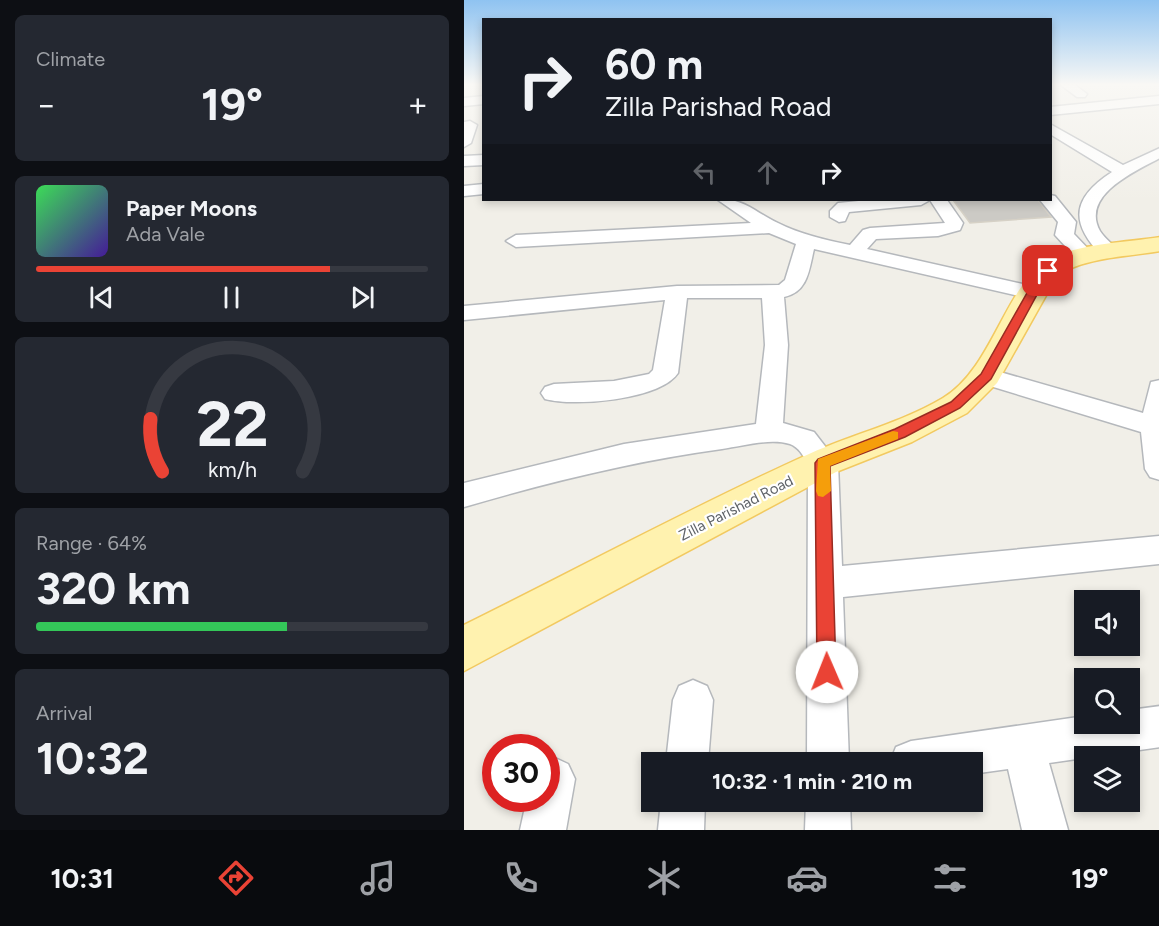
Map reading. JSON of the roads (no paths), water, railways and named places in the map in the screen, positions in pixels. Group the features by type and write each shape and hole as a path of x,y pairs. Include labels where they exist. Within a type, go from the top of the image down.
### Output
{"main road":[{"name":"Zilla Parishad Road","path":"464,649 823,463 900,433 956,405 986,376 1032,293 1048,271 1060,263 1097,254 1157,248"}],"street":[{"path":"464,142 473,125"},
{"path":"1052,130 1137,169"},
{"path":"1097,254 1087,213 1098,190 1137,169 1160,152"},
{"path":"464,161 482,160"},
{"path":"464,193 482,191"},
{"path":"729,201 771,227 806,241 1032,293"},
{"path":"839,217 839,211 844,207 910,201"},
{"path":"854,252 870,234 938,230 953,226 954,223 940,201"},
{"path":"1050,201 1067,222 1064,236 1097,254"},
{"path":"516,241 771,227"},
{"path":"464,313 677,292 784,291 795,283 806,241"},
{"path":"554,393 634,387 662,379 665,373 677,292"},
{"path":"768,433 776,377 776,313 772,292"},
{"path":"986,376 1157,426"},
{"path":"1160,387 1157,426 1160,469"},
{"path":"464,495 552,470 683,443 768,433 796,435 807,441 823,463 828,752"},
{"path":"825,583 1160,549"},
{"path":"688,752 693,700"},
{"path":"977,752 1160,726"},
{"path":"1023,745 1045,830"},
{"path":"543,830 546,812"},
{"path":"681,830 682,812"},
{"path":"828,812 828,830"}]}
